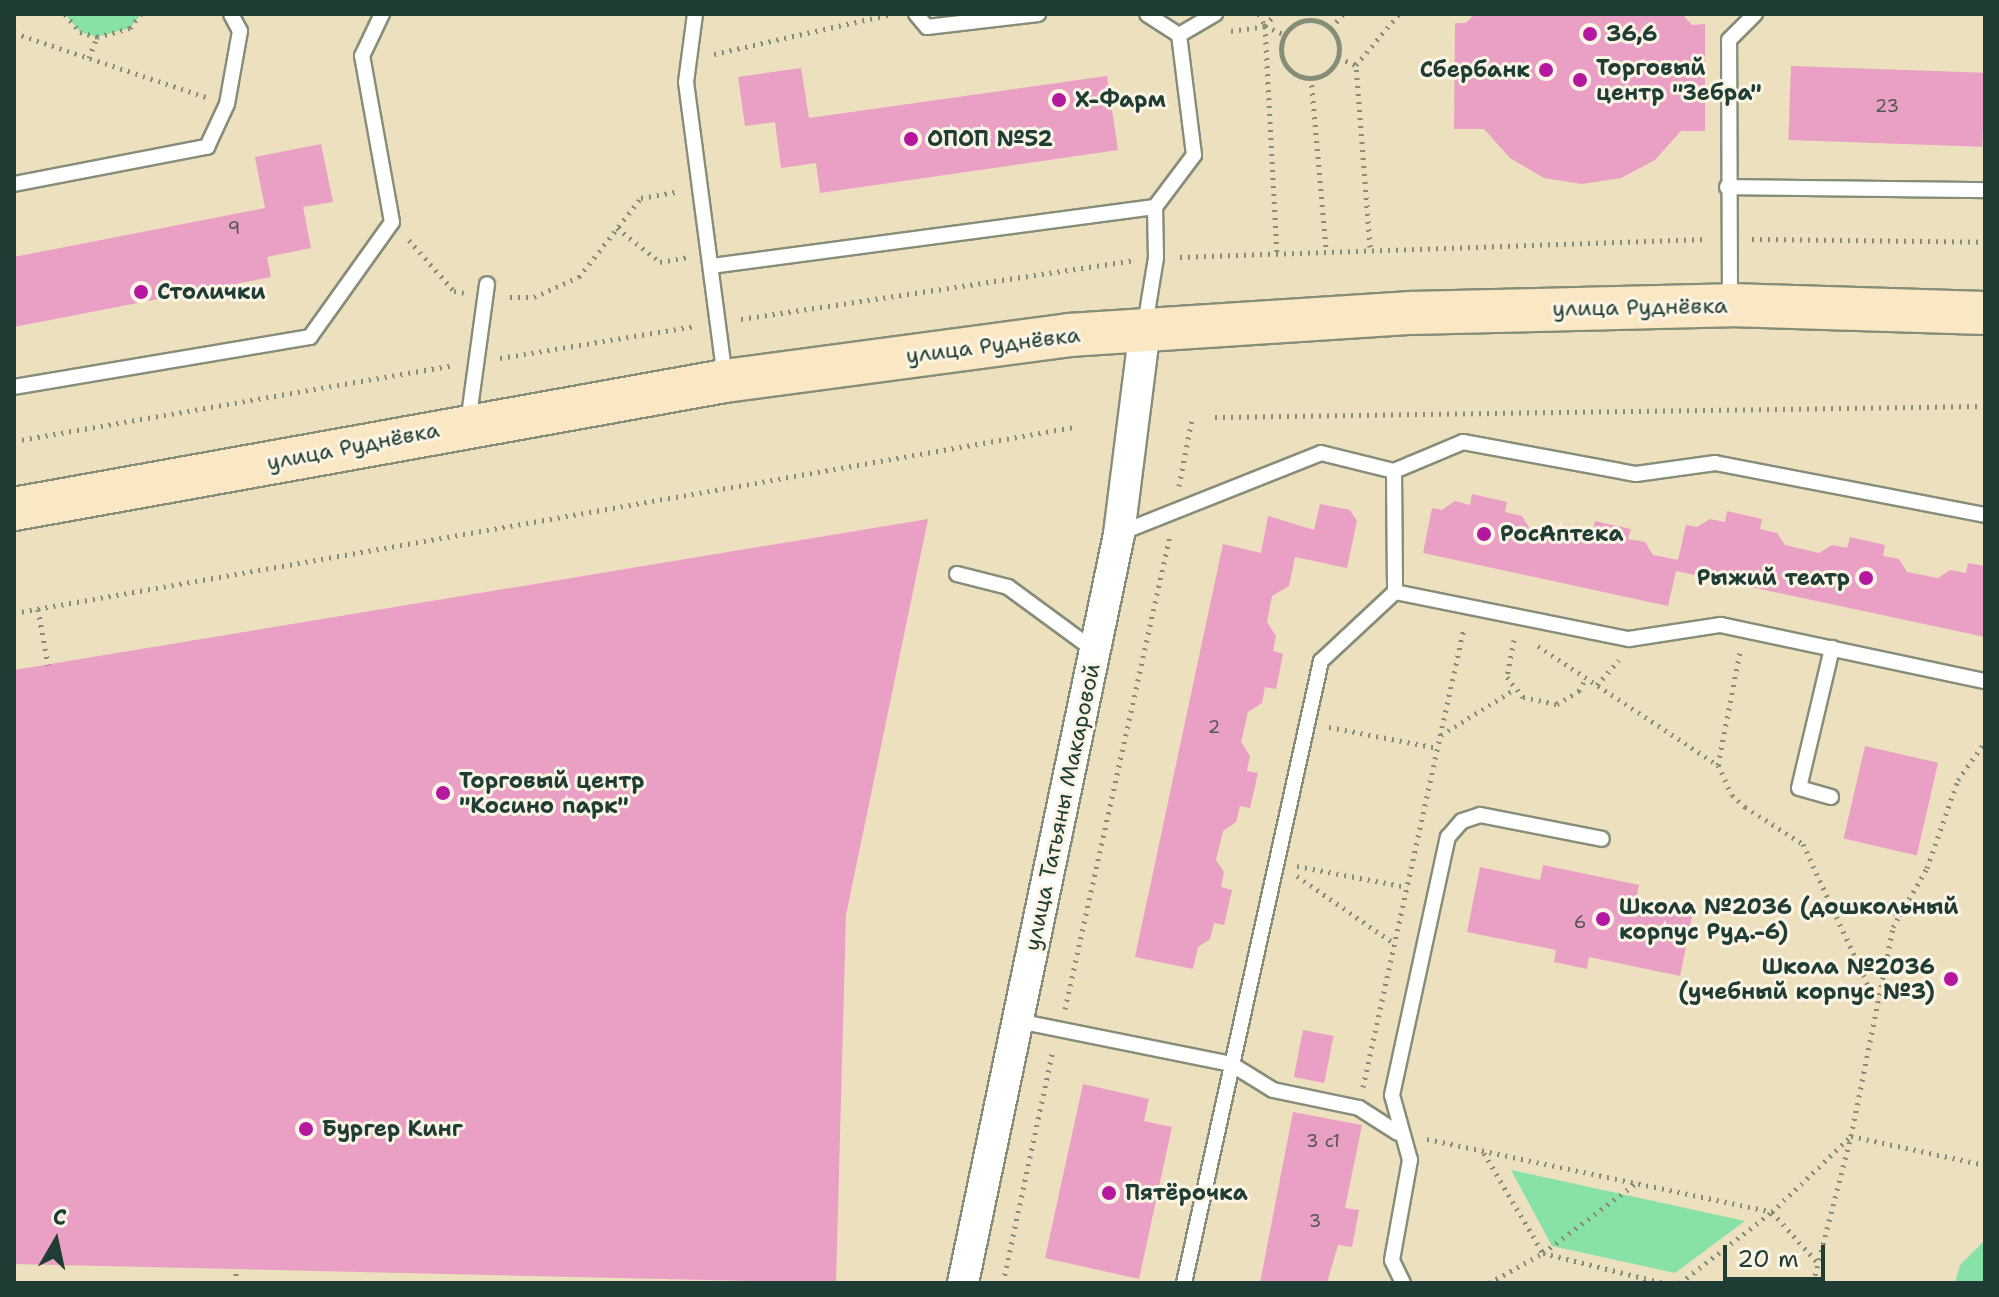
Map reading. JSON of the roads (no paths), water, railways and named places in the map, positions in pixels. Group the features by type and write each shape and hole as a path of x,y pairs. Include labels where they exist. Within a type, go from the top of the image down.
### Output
{"street":[{"name":"улица Руднёвка","path":"14,509 468,423 725,381 1145,328 1420,312 1730,305 1985,313"},
{"name":"улица Татьяны Макаровой","path":"963,1283 1119,534 1145,328"}],"lane":[{"path":"14,184 207,147 227,104 240,31 231,14"},
{"path":"14,387 310,337 392,222 362,56 382,14"},
{"path":"695,14 686,82 725,381"},
{"path":"916,14 927,27 1038,14"},
{"path":"1145,328 1156,258 1155,207 1194,155 1179,35 1147,14"},
{"path":"1179,35 1215,14"},
{"path":"1730,305 1727,187 1729,40 1755,14"},
{"path":"1727,187 1985,190"},
{"path":"711,259 1155,207"},
{"path":"468,423 486,291"},
{"path":"1119,534 1321,453 1394,471 1463,442 1636,474 1715,463 1985,515"},
{"path":"1184,1283 1321,661 1395,592 1394,471"},
{"path":"957,574 1008,587 1095,651"},
{"path":"1395,592 1629,639 1721,625 1985,681"},
{"path":"1831,797 1799,788 1832,648"},
{"path":"1403,1283 1392,1260 1410,1160 1398,1133 1392,1095 1448,837 1462,821 1480,815 1602,839"},
{"path":"1018,1021 1231,1064 1273,1090 1359,1108 1398,1133"}],"place":[{"name":"36,6","path":"1590,34"},
{"name":"Сбербанк","path":"1546,70"},
{"name":"Торговый центр \"Зебра\"","path":"1580,80"},
{"name":"X-Фарм","path":"1059,100"},
{"name":"ОПОП №52","path":"911,139"},
{"name":"Столички","path":"141,292"},
{"name":"РосАптека","path":"1484,534"},
{"name":"Рыжий театр","path":"1866,578"},
{"name":"Торговый центр \"Косино парк\"","path":"443,793"},
{"name":"Школа №2036 (дошкольный корпус Руд.-6)","path":"1603,919"},
{"name":"Школа №2036 (учебный корпус №3)","path":"1951,979"},
{"name":"Бургер Кинг","path":"306,1129"},
{"name":"Пятёрочка","path":"1109,1193"}]}
